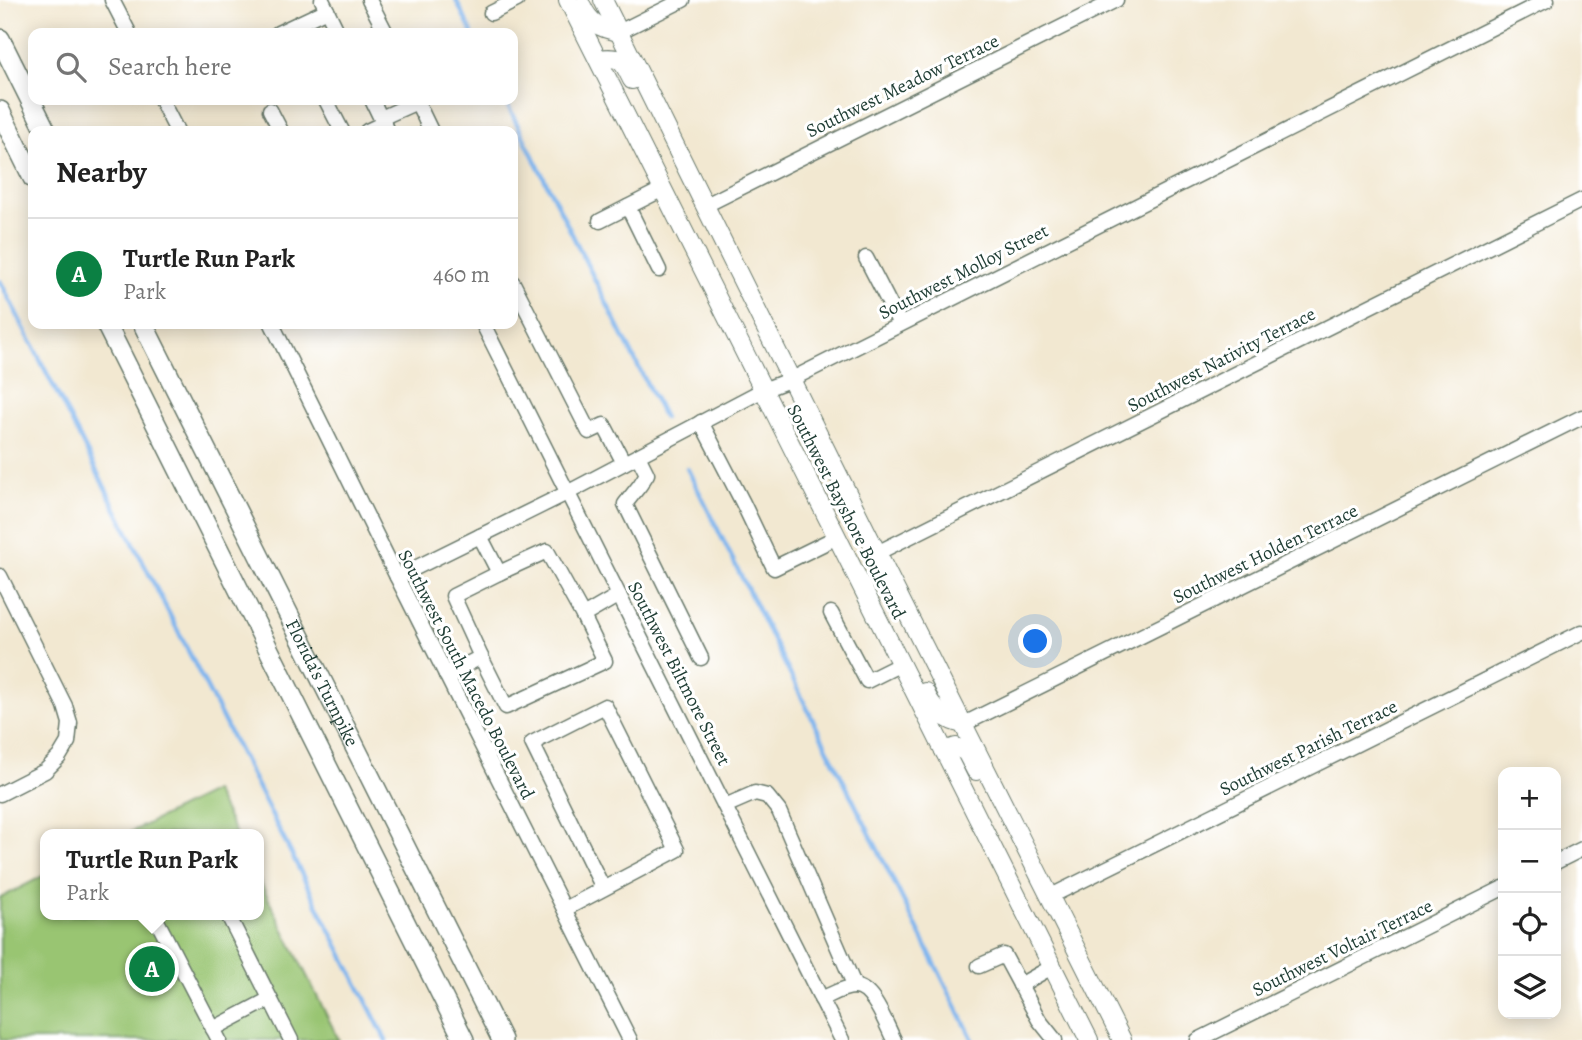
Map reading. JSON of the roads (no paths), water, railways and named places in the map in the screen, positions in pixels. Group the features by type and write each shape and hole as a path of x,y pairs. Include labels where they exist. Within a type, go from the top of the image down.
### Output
{"highway":[{"path":"0,39 28,95"},
{"path":"33,105 44,126"},
{"path":"0,111 28,168"},
{"name":"Florida's Turnpike","path":"108,329 464,1040"},
{"name":"Florida's Turnpike","path":"146,329 502,1040"}],"main road":[{"name":"Southwest Bayshore Boulevard","path":"568,0 1089,1040"},
{"path":"579,0 588,19 604,29 619,32"},
{"name":"Southwest Bayshore Boulevard","path":"603,0 1122,1040"},
{"path":"598,59 613,57 623,62 672,163 692,176"},
{"path":"868,599 883,607 930,703 944,717 964,724"},
{"path":"944,751 956,747 967,752 1020,859 1035,866"}],"street":[{"path":"112,0 126,28"},
{"path":"369,0 383,28"},
{"path":"491,13 517,0"},
{"path":"619,32 683,0"},
{"name":"Southwest Meadow Terrace","path":"706,205 1116,0"},
{"name":"Southwest Molloy Street","path":"397,578 567,493 762,390 792,379 1547,0"},
{"path":"286,28 324,5 336,28"},
{"path":"164,105 174,126"},
{"path":"329,105 340,126"},
{"path":"374,105 384,124 412,105"},
{"path":"418,105 429,126"},
{"path":"270,110 278,126"},
{"path":"600,221 663,189"},
{"name":"Southwest Nativity Terrace","path":"877,552 1582,200"},
{"path":"628,207 659,270"},
{"path":"866,258 900,324"},
{"path":"518,298 589,432 604,425 624,463"},
{"name":"Southwest South Macedo Boulevard","path":"274,329 630,1040"},
{"name":"Southwest Biltmore Street","path":"485,329 842,1040"},
{"name":"Southwest Holden Terrace","path":"964,724 1582,417"},
{"path":"701,422 774,568 837,537"},
{"path":"638,456 648,474 625,504 701,658"},
{"path":"480,536 499,573"},
{"path":"547,551 605,662 506,707 453,596 499,573 547,551"},
{"path":"0,576 65,706 70,723 68,742 59,757 45,771 0,794"},
{"path":"583,616 619,595"},
{"path":"831,613 867,681 901,664"},
{"name":"Southwest Parish Terrace","path":"1051,897 1582,632"},
{"path":"446,675 481,657"},
{"path":"565,909 677,850 605,706 532,743 603,888"},
{"path":"725,806 755,793 767,796 779,811 855,987"},
{"path":"1561,860 1582,849"},
{"name":"Southwest Voltair Terrace","path":"1198,1040 1498,890"},
{"path":"157,920 216,1034 270,999"},
{"path":"230,920 291,1040"},
{"path":"979,966 1004,956 1039,1020 1055,1040"},
{"path":"1020,985 1052,967"},
{"path":"821,999 855,987 865,990 871,996 894,1040"}],"waterway":[{"path":"456,0 470,28"},
{"path":"508,105 518,126"},
{"path":"518,126 664,418"},
{"path":"0,281 386,1040"},
{"path":"687,468 973,1040"}],"place":[{"name":"Turtle Run Park","path":"152,969"}]}
